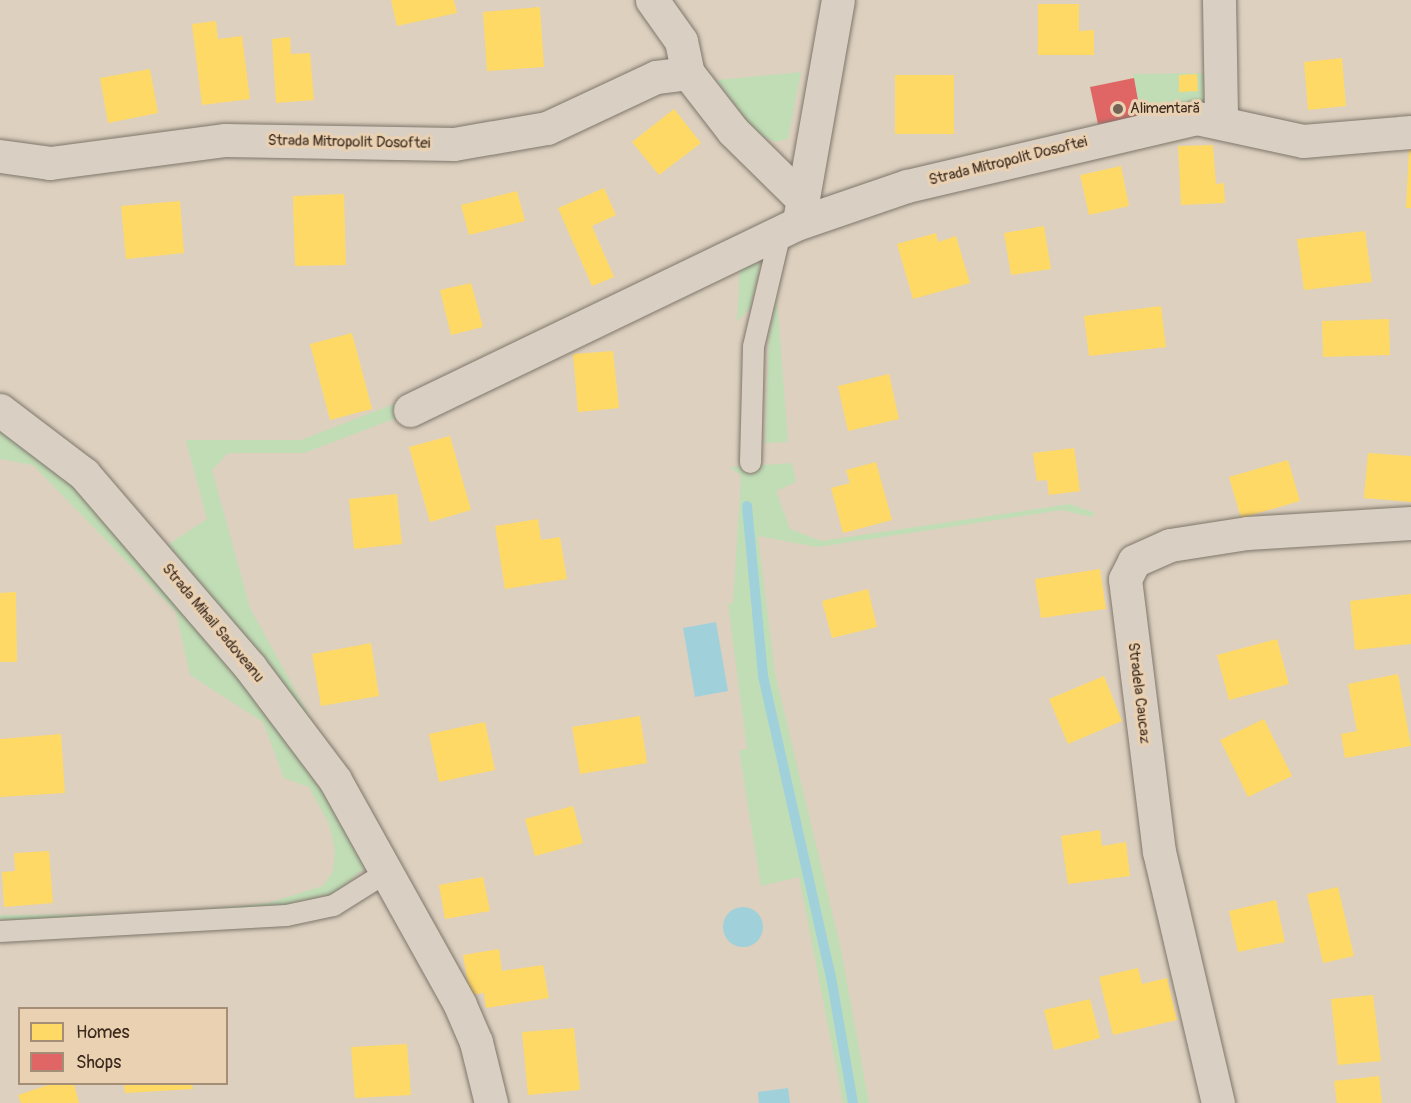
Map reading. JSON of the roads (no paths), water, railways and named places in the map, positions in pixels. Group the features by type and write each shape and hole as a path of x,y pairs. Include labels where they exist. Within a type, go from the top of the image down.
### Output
{"street":[{"path":"652,0 681,41 688,73 733,131 794,218"},
{"path":"794,218 838,0"},
{"path":"1219,0 1221,120"},
{"name":"Strada Mitropolit Dosoftei","path":"0,156 50,163 225,141 454,144 547,128 656,77 688,73"},
{"name":"Strada Mitropolit Dosoftei","path":"410,410 794,218 907,186 1160,124 1221,120 1303,141 1411,132"},
{"name":"Strada Mihail Sadoveanu","path":"0,410 84,474 250,667 335,780 389,870 468,1024 491,1103"},
{"name":"Stradela Caucaz","path":"1218,1103 1159,852 1125,579 1134,561 1170,545 1247,533 1411,523"}],"lane":[{"path":"750,462 753,346 794,218"},
{"path":"0,931 286,915 333,905 389,870"}],"water":[{"path":"716,622 728,691 695,697 683,628"},
{"path":"743,907 751,908 757,913 762,919 762,935 757,941 751,946 743,947 735,946 729,941 724,935 723,927 724,919 729,913 735,908"},
{"path":"788,1088 790,1103 759,1103 758,1092"}],"waterway":[{"path":"747,506 763,676 831,977 853,1103"}],"place":[{"name":"Alimentară","path":"1118,109"}]}
